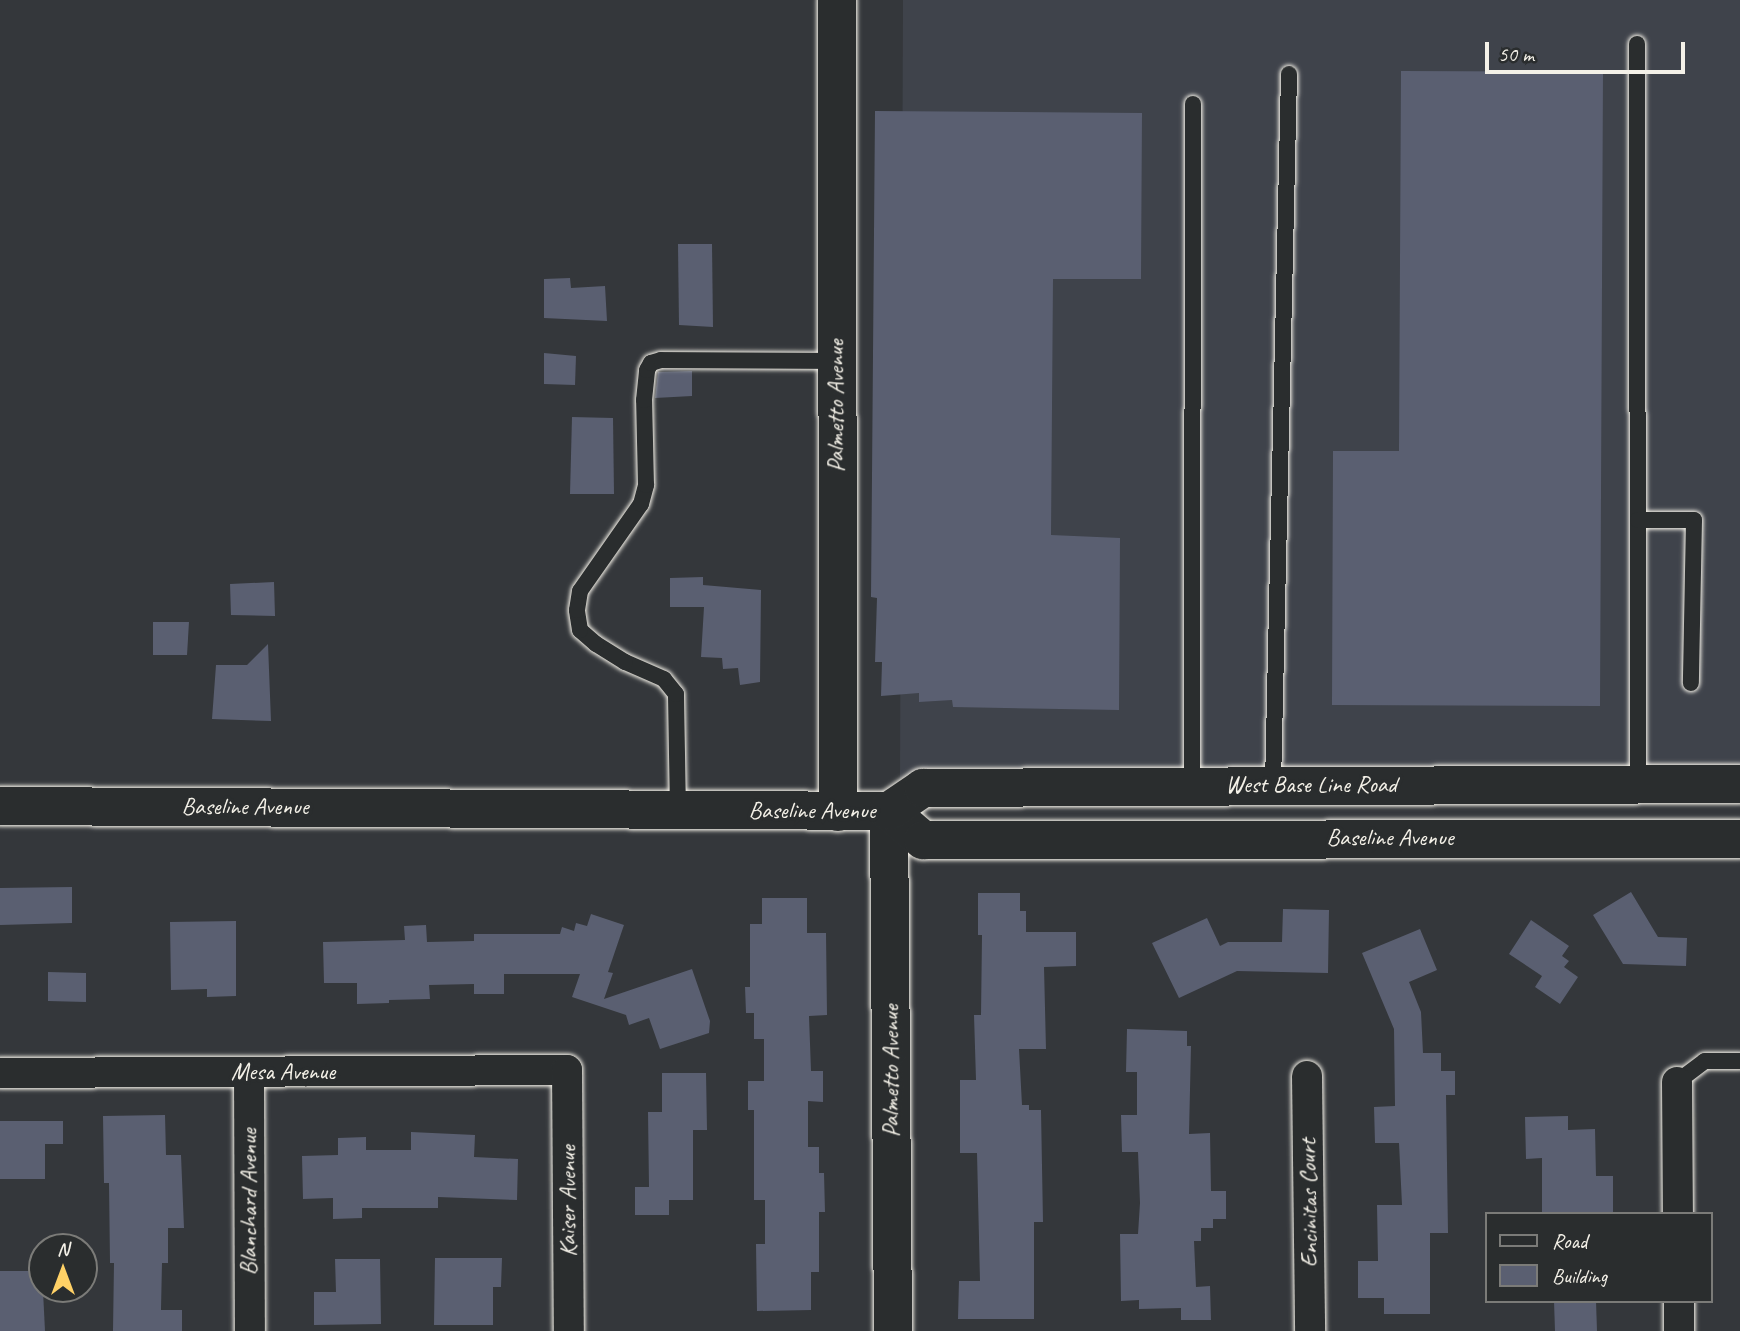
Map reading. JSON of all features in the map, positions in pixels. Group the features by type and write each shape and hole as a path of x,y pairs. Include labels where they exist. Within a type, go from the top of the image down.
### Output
{"main road":[{"name":"Palmetto Avenue","path":"837,0 838,812"},
{"name":"West Base Line Road","path":"890,811 923,788 1740,784"},
{"name":"Baseline Avenue","path":"0,806 890,811 923,840 1740,839"},
{"name":"Palmetto Avenue","path":"890,811 893,1331"}],"street":[{"name":"Mesa Avenue","path":"0,1073 567,1070"},
{"name":"Kaiser Avenue","path":"567,1070 569,1331"},
{"name":"Blanchard Avenue","path":"248,1073 250,1331"},
{"name":"Encinitas Court","path":"1307,1076 1310,1331"},
{"path":"1677,1082 1678,1212"},
{"path":"1679,1303 1679,1331"}],"lane":[{"path":"1637,44 1638,784"},
{"path":"1273,785 1289,74"},
{"path":"1192,786 1193,104"},
{"path":"678,811 676,694 664,679 625,662 596,644 580,630 577,610 580,591 641,504 646,485 644,400 647,370 651,363 661,360 836,361"},
{"path":"1638,520 1694,520 1691,683"},
{"path":"1677,1082 1705,1061 1740,1061"}],"shaded area":[{"path":"903,0 1740,0 1740,775 900,778"}],"building":[{"path":"1401,71 1603,72 1600,706 1332,705 1333,451 1399,451"},
{"path":"875,111 1142,113 1141,279 1053,279 1051,535 1120,538 1119,710 953,707 952,700 919,702 919,693 881,696 882,662 875,662 877,598 871,597"},
{"path":"678,244 712,244 713,327 679,325"},
{"path":"570,278 571,288 605,286 607,321 544,318 544,279"},
{"path":"544,353 576,356 575,385 544,384"},
{"path":"692,371 692,396 655,398 658,372"},
{"path":"572,417 613,418 614,494 570,494"},
{"path":"703,577 703,585 761,590 760,682 740,685 738,668 723,669 722,658 701,657 704,607 670,607 670,578"},
{"path":"274,582 275,616 231,615 230,584"},
{"path":"153,622 189,622 187,655 153,655"},
{"path":"268,644 271,721 212,719 216,665 247,665"},
{"path":"72,887 72,923 0,925 0,888"},
{"path":"1631,892 1658,937 1687,938 1686,966 1623,964 1593,915"},
{"path":"978,893 1020,893 1020,911 1026,911 1026,932 1076,932 1076,966 1044,967 1046,1049 1019,1049 1022,1105 1029,1105 1029,1110 1041,1110 1043,1222 1034,1222 1034,1319 958,1319 959,1281 980,1281 977,1153 960,1153 960,1080 976,1080 974,1015 981,1015 982,935 978,935"},
{"path":"762,898 807,898 807,933 826,933 827,1015 809,1016 811,1071 823,1071 823,1102 808,1101 808,1147 819,1147 819,1173 824,1173 825,1212 819,1212 819,1272 811,1272 811,1310 757,1311 756,1244 765,1244 765,1200 754,1200 754,1110 748,1110 748,1081 764,1081 764,1039 754,1039 754,1013 746,1013 745,987 750,987 750,924 762,924"},
{"path":"1283,909 1329,910 1328,973 1237,971 1179,998 1152,943 1207,918 1220,946 1228,942 1282,942"},
{"path":"591,914 624,925 608,972 613,973 604,999 692,969 710,1021 709,1033 660,1049 649,1018 629,1025 626,1015 572,997 580,974 504,974 504,994 474,994 474,984 429,985 430,999 389,1000 389,1003 357,1004 357,983 324,983 323,942 405,940 404,926 426,925 427,942 474,941 474,934 560,934 562,927 574,931 576,923 587,926"},
{"path":"1531,920 1569,946 1562,956 1569,961 1564,967 1578,977 1560,1004 1535,987 1542,976 1509,954"},
{"path":"236,921 236,996 207,997 207,989 171,990 170,922"},
{"path":"1420,929 1437,970 1409,982 1421,1012 1423,1053 1441,1053 1441,1071 1455,1071 1455,1095 1446,1095 1448,1233 1430,1233 1430,1314 1384,1314 1384,1298 1358,1298 1358,1261 1378,1261 1377,1205 1402,1205 1399,1143 1375,1143 1374,1107 1395,1106 1394,1029 1362,953"},
{"path":"48,972 86,973 86,1002 48,1001"},
{"path":"1127,1029 1187,1031 1187,1046 1191,1046 1189,1134 1210,1133 1211,1191 1226,1191 1226,1219 1213,1219 1213,1228 1201,1228 1201,1241 1194,1241 1196,1287 1210,1286 1211,1320 1181,1320 1181,1308 1139,1309 1139,1300 1121,1301 1120,1234 1138,1234 1140,1203 1138,1152 1122,1152 1121,1115 1137,1115 1137,1072 1126,1072"},
{"path":"662,1073 706,1073 707,1130 693,1130 693,1200 669,1200 669,1215 635,1215 635,1187 649,1187 648,1112 662,1112"},
{"path":"165,1115 166,1155 181,1155 184,1228 168,1228 168,1263 162,1263 161,1310 182,1310 182,1331 113,1331 114,1263 110,1263 109,1183 104,1183 103,1116"},
{"path":"1568,1116 1568,1130 1595,1129 1596,1176 1613,1176 1613,1212 1542,1212 1542,1158 1526,1159 1525,1117"},
{"path":"0,1121 63,1121 63,1144 45,1144 45,1179 0,1179"},
{"path":"411,1132 475,1135 474,1157 518,1159 517,1200 438,1197 438,1208 362,1208 362,1218 333,1219 333,1198 303,1199 302,1156 338,1155 338,1138 366,1137 366,1150 411,1150"},
{"path":"435,1258 502,1258 501,1287 493,1287 493,1325 434,1325"},
{"path":"335,1259 380,1259 381,1324 314,1325 314,1292 336,1292"},
{"path":"0,1271 28,1271 28,1303 44,1303 45,1331 0,1331"},
{"path":"1554,1303 1596,1303 1597,1331 1555,1331"}]}
